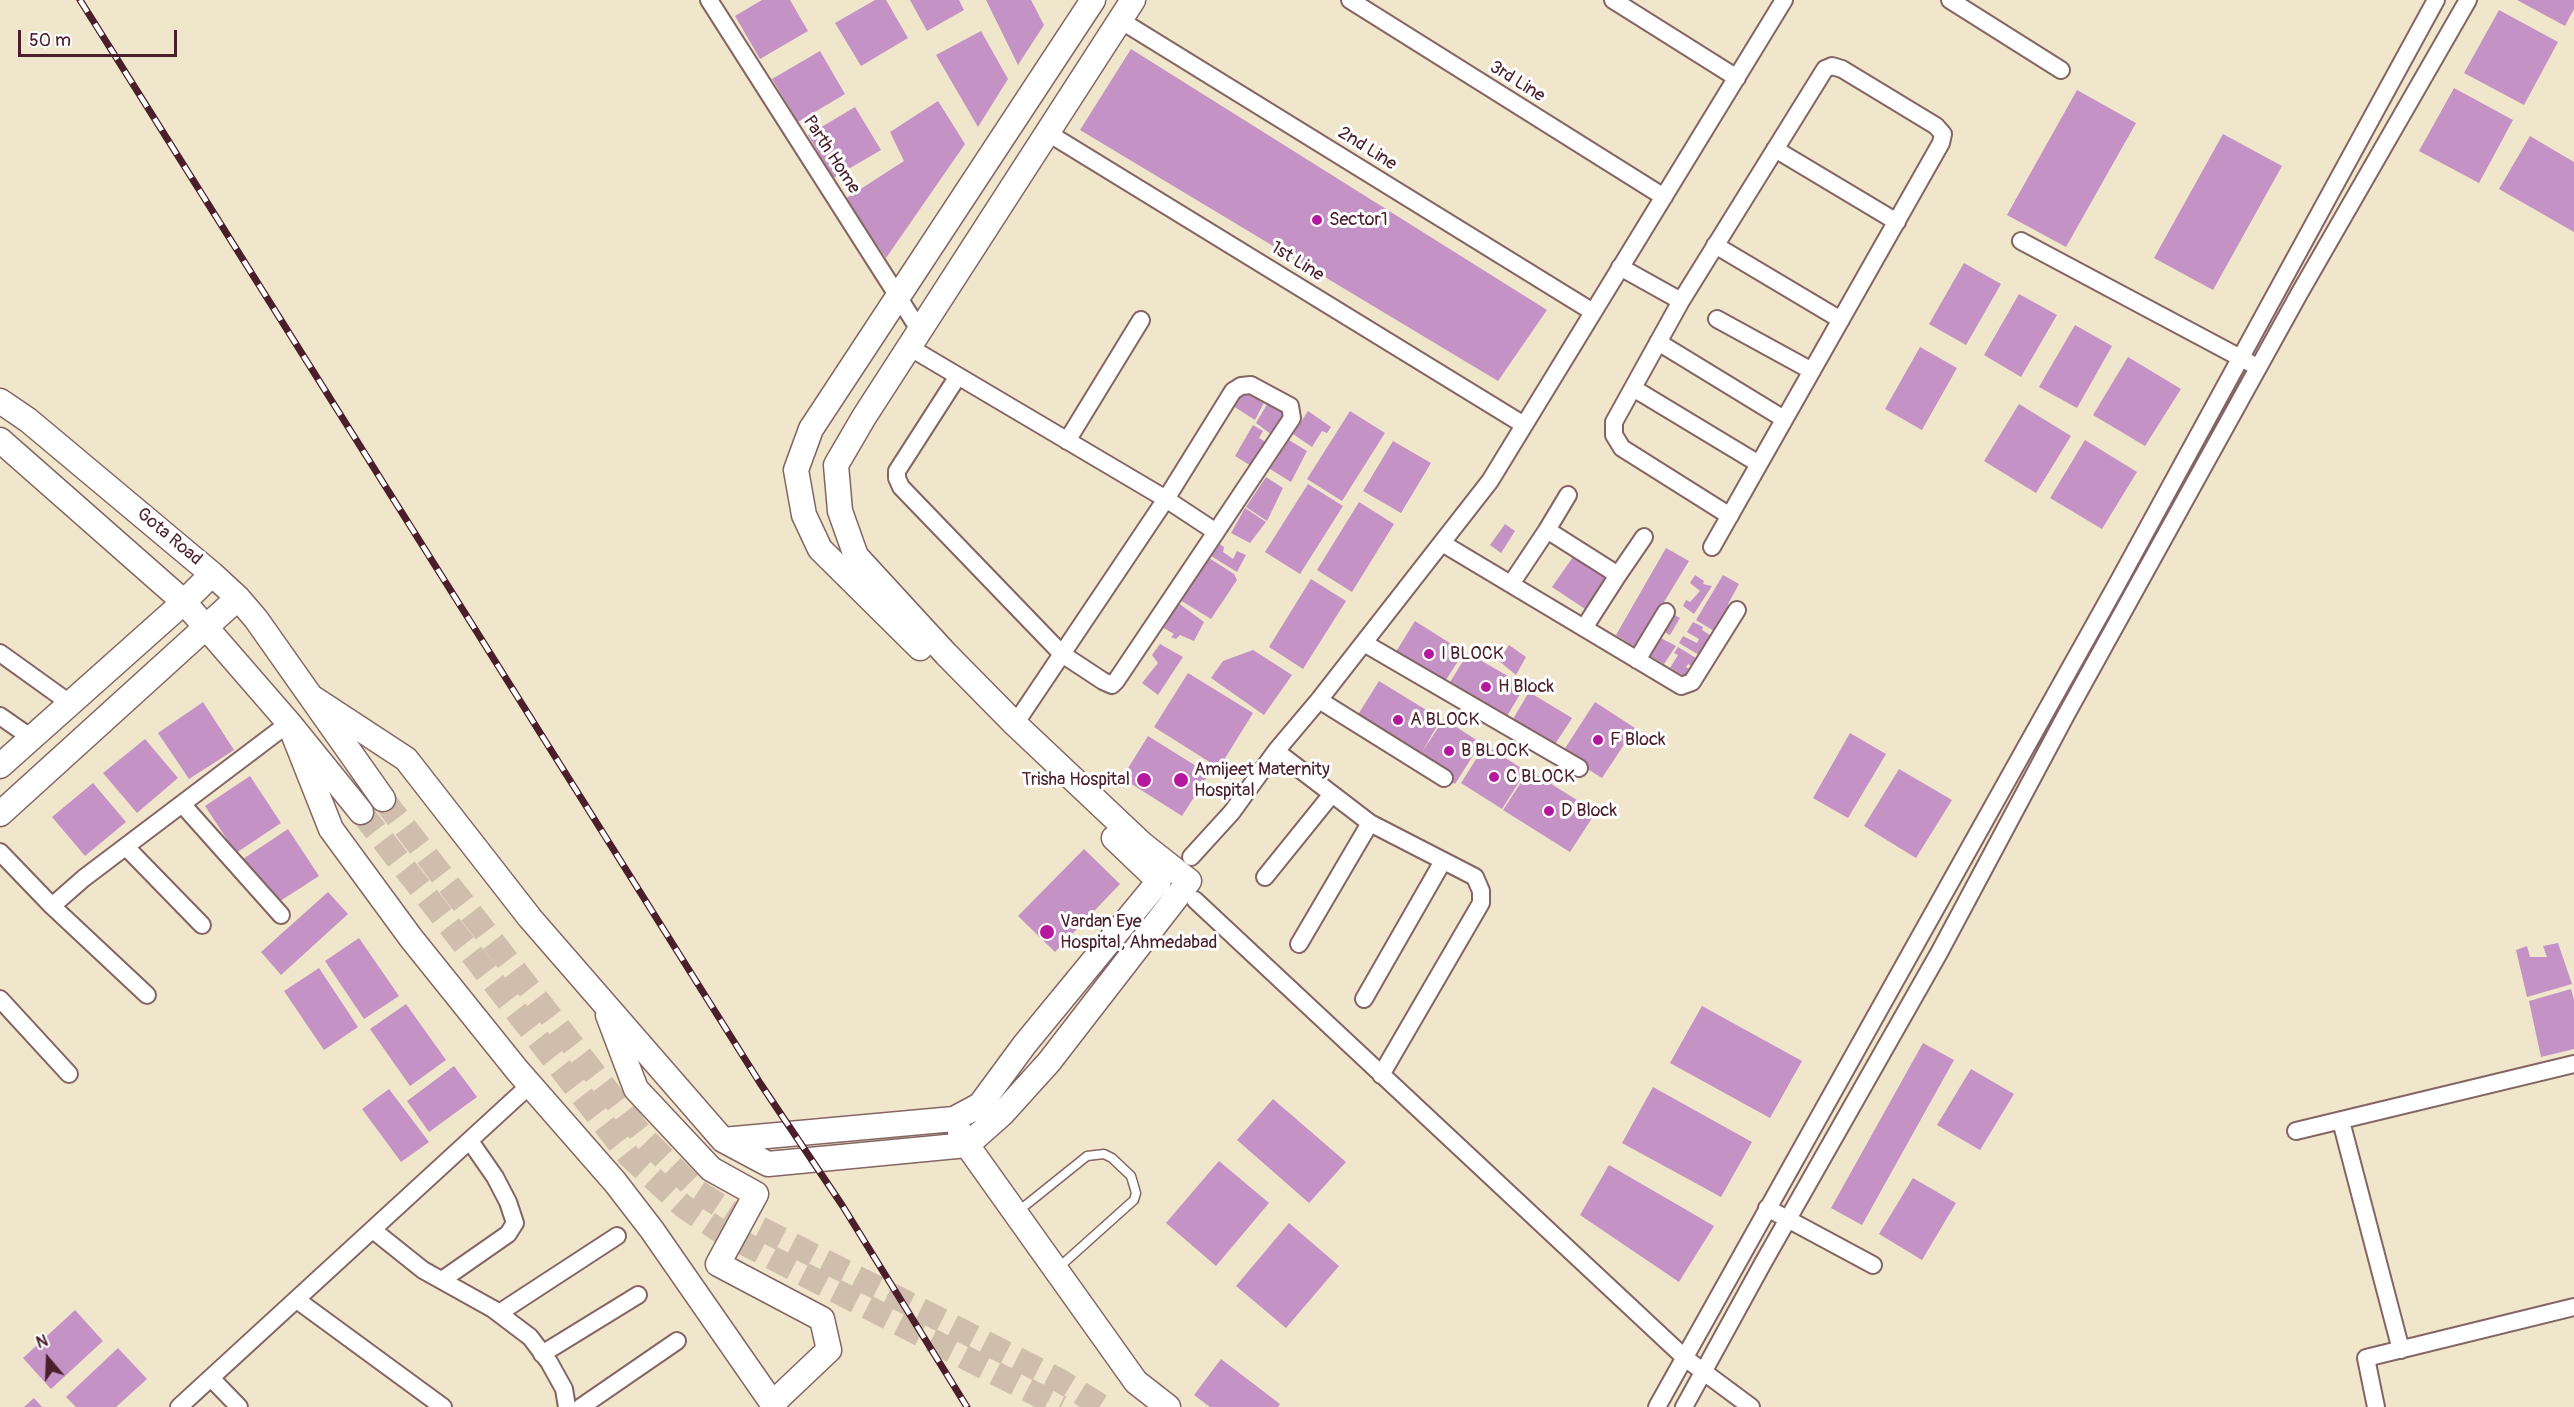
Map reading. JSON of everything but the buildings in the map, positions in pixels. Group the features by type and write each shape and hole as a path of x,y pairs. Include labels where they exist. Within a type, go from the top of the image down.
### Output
{"street":[{"name":"Parth Home","path":"709,0 898,297 915,339"},
{"path":"1092,0 811,429 796,470 804,515 820,549 1180,881"},
{"name":"3rd Line","path":"1350,0 1664,197"},
{"path":"1613,0 1737,78"},
{"path":"313,698 406,759 530,918 723,1140 768,1164 967,1145 1002,1114 1049,1062 1120,968 1180,881 1276,751 1319,700 1490,481 1785,0"},
{"path":"1950,0 2061,70"},
{"path":"1657,1407 2153,520 2436,0"},
{"path":"1684,1407 1940,953 2066,715 2258,368 2469,0"},
{"path":"1127,10 836,465 840,511 856,556 946,654 1015,724 1381,1075 1685,1358 1750,1407"},
{"name":"2nd Line","path":"1127,10 1593,312"},
{"path":"1712,547 1730,516 1784,419 1897,222 1941,143 1943,134 1936,126 1842,69 1832,66 1825,69 1715,245 1614,422 1614,435 1622,448 1730,516"},
{"name":"1st Line","path":"1048,133 1524,425"},
{"path":"1775,149 1897,222"},
{"path":"2021,241 2258,368"},
{"path":"1715,245 1841,320"},
{"path":"1620,267 1681,301"},
{"path":"1717,319 1812,371"},
{"path":"1067,441 1141,320"},
{"path":"915,339 958,376 1166,499 1216,532"},
{"path":"1658,342 1784,419"},
{"path":"958,376 897,471 897,478 901,486 1062,654 1112,685 1292,418 1290,406 1251,385 1241,386 1233,391 1166,499 1062,654 1015,724"},
{"path":"1633,388 1759,464"},
{"name":"Gota Road","path":"0,401 28,420 213,574 238,598 256,619 313,698 383,799"},
{"name":"Gota Road","path":"0,440 184,602 289,723 361,812"},
{"path":"1511,584 1568,495"},
{"path":"2153,520 2169,528"},
{"path":"1547,530 1618,575"},
{"path":"1584,628 1644,537"},
{"path":"1442,543 1681,686 1692,682 1737,610"},
{"path":"0,766 71,705 213,574"},
{"path":"0,814 238,598"},
{"path":"1637,660 1666,612"},
{"path":"1364,643 1579,768"},
{"path":"0,653 71,705"},
{"path":"1319,700 1444,778"},
{"path":"0,716 33,739"},
{"path":"52,906 289,723 331,829 411,938 615,1182 652,1230 774,1405 830,1350 822,1319 718,1264 756,1194 711,1169 636,1089 603,1000"},
{"path":"1276,751 1370,823 1474,877 1482,891 1481,903 1381,1075"},
{"path":"1265,878 1332,794"},
{"path":"182,804 281,915"},
{"path":"1299,944 1370,823"},
{"path":"126,847 202,925"},
{"path":"0,852 52,906 147,995"},
{"path":"1364,999 1443,861"},
{"path":"723,1140 954,1119 980,1105 1025,1044 1180,881"},
{"path":"0,999 69,1074"},
{"path":"2296,1131 2574,1064"},
{"path":"180,1407 531,1084"},
{"path":"954,1119 967,1145 1136,1382 1168,1407"},
{"path":"2341,1120 2400,1350"},
{"path":"442,1280 508,1234 515,1222 508,1202 495,1178 470,1141"},
{"path":"1767,1208 1873,1265"},
{"path":"373,1230 423,1270 499,1313 530,1337 564,1389 567,1407"},
{"path":"499,1313 617,1236"},
{"path":"543,1354 638,1295"},
{"path":"297,1300 443,1407"},
{"path":"2376,1407 2366,1358 2574,1307"},
{"path":"581,1407 677,1341"},
{"path":"211,1378 239,1407"}],"lane":[{"path":"1016,1213 1087,1156 1104,1154 1112,1158 1131,1176 1136,1193 1134,1200 1056,1270"}],"tunnel":[{"path":"383,799 644,1138 696,1190 734,1215 1059,1380 1103,1407"},
{"path":"361,812 629,1156 683,1206 720,1231 1061,1407"}],"railway":[{"path":"80,0 760,1083 842,1205 967,1407"}],"place":[{"name":"Sector1","path":"1317,220"},
{"name":"I BLOCK","path":"1429,654"},
{"name":"H Block","path":"1486,687"},
{"name":"A BLOCK","path":"1398,720"},
{"name":"F Block","path":"1598,740"},
{"name":"B BLOCK","path":"1449,751"},
{"name":"C BLOCK","path":"1494,777"},
{"name":"Trisha Hospital","path":"1144,780"},
{"name":"Amijeet Maternity Hospital","path":"1181,780"},
{"name":"D Block","path":"1549,811"},
{"name":"Vardan Eye Hospital, Ahmedabad","path":"1047,932"}]}
